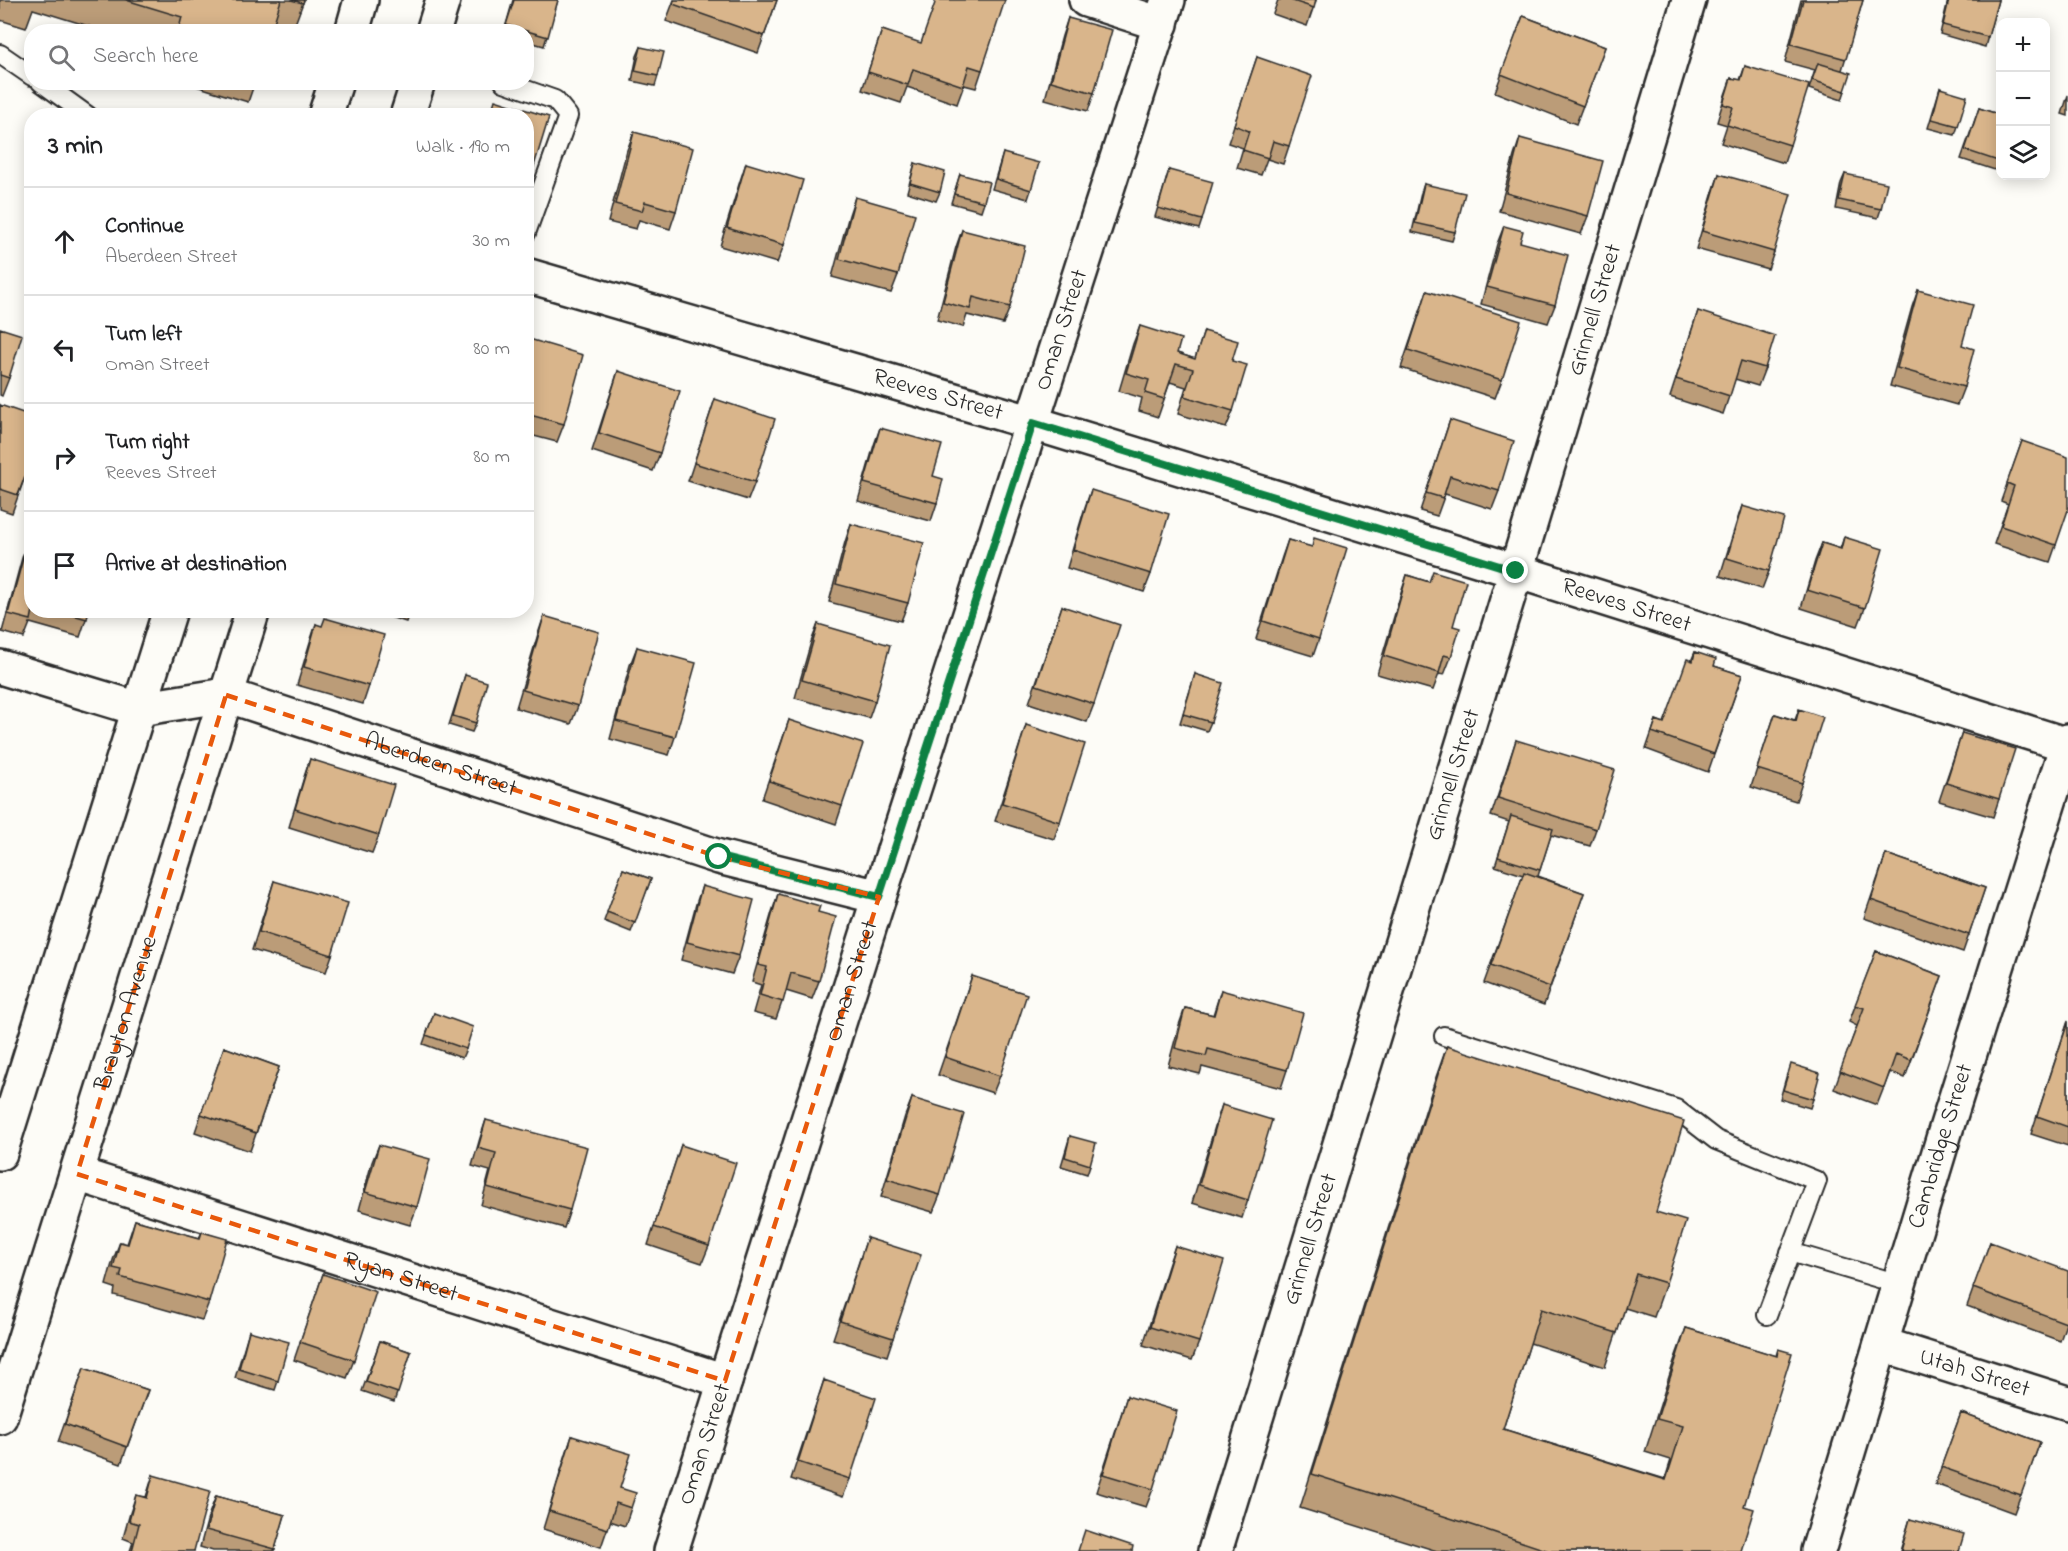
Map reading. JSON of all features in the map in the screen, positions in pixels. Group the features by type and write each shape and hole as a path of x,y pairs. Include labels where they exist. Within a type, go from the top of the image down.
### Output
{"street":[{"path":"354,24 362,0"},
{"path":"436,24 443,0"},
{"path":"1086,0 1165,12"},
{"name":"Grinnell Street","path":"1215,1551 1689,0"},
{"name":"Oman Street","path":"671,1551 879,897 1165,12"},
{"path":"328,108 334,90"},
{"path":"410,108 415,90"},
{"name":"Reeves Street","path":"534,278 1033,423 2068,743"},
{"path":"0,1153 167,618"},
{"name":"Brayton Avenue","path":"0,1417 250,618"},
{"name":"Aberdeen Street","path":"0,667 139,709 226,694 719,857 879,897"},
{"name":"Cambridge Street","path":"1818,1551 2068,743"},
{"name":"Ryan Street","path":"76,1174 725,1382"},
{"name":"Utah Street","path":"1881,1344 2068,1403"}],"lane":[{"path":"0,54 24,70"},
{"path":"52,90 77,108"},
{"path":"527,90 555,100 568,116 534,211"},
{"path":"1444,1036 1676,1109 1716,1140 1817,1180 1767,1315"},
{"path":"1790,1252 1899,1284"}],"highlighted area":[{"path":"226,695 719,857 879,897 725,1381 77,1174"}],"building":[{"path":"126,0 281,0 274,24 180,24 182,17"},
{"path":"514,0 558,0 548,37 534,33 534,24 506,24"},
{"path":"674,0 777,0 764,36 673,4"},
{"path":"936,0 1005,0 982,70 969,66 963,86 913,69 908,85 868,72 882,30 921,43"},
{"path":"1290,0 1316,0 1314,8"},
{"path":"1803,0 1863,0 1846,59 1791,44"},
{"path":"1949,0 1998,0 1988,37 1943,25"},
{"path":"1523,16 1605,47 1583,106 1501,74"},
{"path":"1068,18 1112,30 1094,93 1051,81"},
{"path":"641,47 664,52 658,76 635,71"},
{"path":"1257,57 1312,76 1289,146 1273,141 1268,158 1243,150 1249,131 1234,125"},
{"path":"1818,63 1851,73 1845,91 1812,80"},
{"path":"1745,66 1809,85 1790,145 1727,125 1733,107 1723,104 1731,78 1741,80"},
{"path":"1940,88 1967,96 1958,126 1932,119"},
{"path":"495,100 520,108 492,108"},
{"path":"1979,108 1996,113 1996,160 1965,150"},
{"path":"534,112 549,117 534,166"},
{"path":"634,132 693,148 676,211 645,202 642,211 615,204"},
{"path":"1520,138 1603,161 1588,216 1506,193"},
{"path":"1003,153 1039,163 1031,190 996,179"},
{"path":"746,163 803,180 784,245 727,228"},
{"path":"915,163 945,172 940,192 910,183"},
{"path":"1169,170 1213,182 1202,220 1158,208"},
{"path":"960,174 989,182 984,202 954,194"},
{"path":"1719,174 1791,194 1774,252 1702,231"},
{"path":"1845,174 1887,183 1881,209 1839,200"},
{"path":"1424,184 1465,193 1455,232 1415,223"},
{"path":"855,197 915,214 898,275 839,259"},
{"path":"1504,226 1523,231 1520,242 1568,255 1555,305 1487,287"},
{"path":"962,230 1025,246 1010,307 973,297 970,309 943,302"},
{"path":"1918,290 1973,305 1962,345 1974,349 1964,387 1897,368"},
{"path":"1427,291 1521,321 1502,380 1408,350"},
{"path":"1698,311 1775,336 1765,368 1741,361 1730,396 1676,379"},
{"path":"1140,326 1181,339 1177,353 1195,359 1204,331 1238,341 1232,361 1247,365 1233,411 1184,396 1193,369 1176,364 1164,399 1145,393 1149,380 1126,373"},
{"path":"0,328 22,335 9,378 0,375"},
{"path":"534,340 583,355 564,424 534,416"},
{"path":"618,371 680,391 660,453 599,433"},
{"path":"715,399 775,419 755,482 694,463"},
{"path":"0,405 24,413 24,479 18,495 0,489"},
{"path":"1450,420 1514,441 1499,491 1450,476 1443,498 1426,493"},
{"path":"880,428 942,445 933,476 943,479 937,503 864,483"},
{"path":"2022,441 2068,457 2068,510 2056,545 2001,526 2014,486 2007,483"},
{"path":"1091,490 1169,514 1151,574 1073,550"},
{"path":"1742,506 1784,518 1769,571 1727,558"},
{"path":"851,524 924,543 908,603 836,584"},
{"path":"1844,537 1883,549 1865,608 1807,590 1822,543 1841,549"},
{"path":"1314,538 1347,548 1319,639 1263,621 1288,540 1312,547"},
{"path":"24,555 24,618 31,618 31,620 8,614"},
{"path":"1433,571 1466,581 1453,626 1460,628 1451,657 1444,655 1439,673 1384,656 1407,575 1429,582"},
{"path":"1062,606 1120,625 1094,704 1036,685"},
{"path":"544,616 599,632 578,706 523,690"},
{"path":"325,618 384,635 369,686 304,667 316,624 322,626"},
{"path":"818,624 890,645 875,701 802,680"},
{"path":"637,647 696,663 675,737 616,721"},
{"path":"1695,652 1716,659 1714,666 1742,675 1714,754 1652,732 1656,720 1664,723 1687,659 1693,661"},
{"path":"1195,674 1223,683 1211,722 1183,714"},
{"path":"465,675 487,682 476,723 453,716"},
{"path":"1799,709 1823,717 1802,783 1757,769 1775,714 1796,721"},
{"path":"789,720 863,744 842,806 769,781"},
{"path":"1026,725 1085,744 1060,822 1002,803"},
{"path":"1962,733 2015,749 1999,799 1946,783"},
{"path":"1516,740 1615,770 1596,829 1498,798"},
{"path":"310,759 394,785 379,835 295,809"},
{"path":"1511,816 1553,829 1540,870 1498,857"},
{"path":"1886,854 1985,888 1969,935 1871,900"},
{"path":"623,869 651,879 635,923 607,912"},
{"path":"1524,872 1584,893 1550,987 1491,965"},
{"path":"274,881 348,903 332,955 259,932"},
{"path":"702,886 754,900 739,956 687,942"},
{"path":"778,894 820,906 818,912 836,917 819,981 791,973 783,1002 760,995 767,967 758,965"},
{"path":"1876,951 1942,976 1911,1060 1896,1054 1884,1088 1840,1071 1864,1008 1855,1005"},
{"path":"972,976 1027,994 1000,1076 945,1057"},
{"path":"1221,990 1303,1013 1287,1070 1208,1049 1206,1056 1175,1048 1185,1008 1214,1015"},
{"path":"434,1013 473,1027 466,1049 426,1035"},
{"path":"2068,1022 2068,1127 2037,1116"},
{"path":"1447,1046 1684,1121 1656,1212 1686,1221 1666,1283 1636,1274 1617,1333 1541,1309 1503,1429 1666,1480 1683,1426 1657,1419 1686,1328 1777,1356 1778,1349 1792,1353 1744,1506 1754,1509 1741,1551 1549,1551 1312,1474"},
{"path":"224,1047 279,1067 256,1133 201,1114"},
{"path":"1791,1064 1820,1073 1813,1099 1783,1090"},
{"path":"912,1098 964,1114 940,1195 887,1179"},
{"path":"1222,1105 1272,1120 1248,1200 1199,1185"},
{"path":"486,1120 587,1147 570,1210 487,1187 496,1153 478,1148"},
{"path":"1070,1136 1096,1143 1090,1165 1065,1157"},
{"path":"379,1145 430,1159 417,1207 365,1192"},
{"path":"681,1145 736,1163 709,1246 654,1227"},
{"path":"135,1220 200,1238 202,1232 227,1239 209,1302 120,1277 122,1270 113,1268 120,1242 128,1244"},
{"path":"867,1238 921,1255 893,1338 840,1321"},
{"path":"1990,1242 2068,1271 2068,1318 2066,1323 1973,1288"},
{"path":"1175,1246 1224,1261 1199,1342 1150,1327"},
{"path":"323,1274 376,1292 354,1360 300,1342"},
{"path":"249,1331 289,1342 278,1381 239,1369"},
{"path":"380,1341 411,1352 398,1393 366,1382"},
{"path":"84,1368 148,1390 127,1447 65,1424"},
{"path":"824,1380 876,1398 850,1479 798,1462"},
{"path":"1127,1396 1177,1411 1153,1489 1103,1474"},
{"path":"1961,1413 2040,1442 2021,1495 1941,1467"},
{"path":"572,1436 631,1454 620,1488 636,1493 631,1508 616,1503 608,1529 549,1511"},
{"path":"153,1475 210,1491 194,1551 132,1551 139,1524 129,1521 136,1495 147,1498"},
{"path":"216,1496 285,1515 275,1549 206,1530"},
{"path":"1910,1519 1964,1534 1959,1551 1901,1551"},
{"path":"1085,1530 1133,1546 1132,1551 1078,1551"}],"route":[{"path":"719,857 879,897 1033,423 1516,571"}]}
